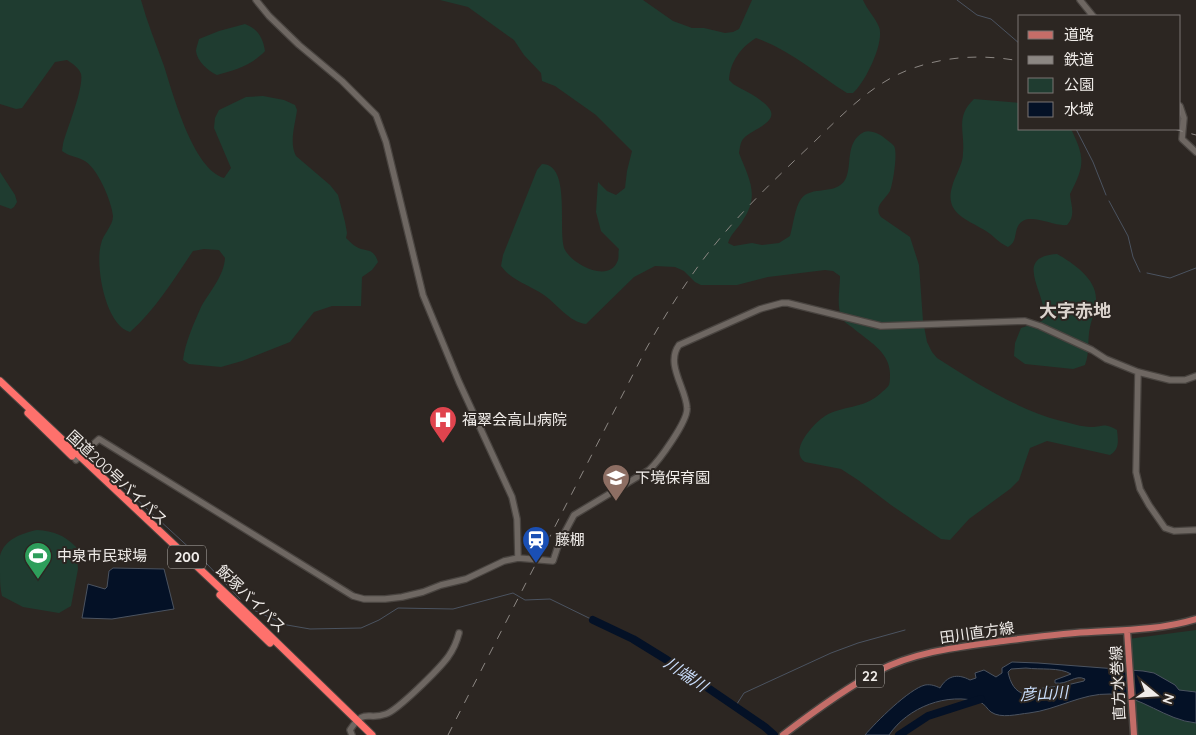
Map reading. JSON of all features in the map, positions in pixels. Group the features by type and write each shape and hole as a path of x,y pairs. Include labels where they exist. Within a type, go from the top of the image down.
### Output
{"highway":[{"name":"200","path":"0,381 78,458"},
{"name":"国道200号バイパス","path":"0,387 78,458 355,722 366,735"},
{"name":"200","path":"355,722 372,735"}],"main road":[{"name":"田川直方線","path":"783,735 849,688 879,671 907,659 970,645 1050,635 1128,632 1196,619"},
{"name":"直方水巻線","path":"1128,632 1134,735"}],"street":[{"path":"256,0 298,45 342,82 376,115 386,142 424,295 458,382 508,484 517,519 518,558"},
{"path":"1080,0 1092,15"},
{"path":"1181,109 1184,118 1182,139 1196,152"},
{"path":"78,458 99,439 353,596 364,599 385,599 423,592 440,584 466,579 504,561 518,558 553,560 559,543 574,515 649,470 656,464 685,420 687,414 686,399 674,364 673,354 679,345 767,306 788,303 881,326 1025,321 1092,350 1114,363 1138,372 1170,380 1185,380 1196,376"},
{"path":"1138,372 1136,470 1140,489 1165,528 1174,531 1196,530"},
{"path":"352,735 350,730 355,722 364,716 385,714 398,705 440,666 449,656 459,633"}],"green space":[{"path":"0,0 141,0 186,129 203,161 213,172 224,178 231,168 214,128 215,118 219,110 246,97 263,96 284,100 295,105 297,110 293,145 296,156 330,185 338,195 345,222 346,238 359,248 374,254 378,262 372,270 362,277 361,306 332,306 314,312 290,342 242,361 221,367 189,364 183,360 188,340 201,307 222,271 225,258 219,250 204,249 193,251 156,304 130,332 121,327 108,307 99,266 101,244 113,220 110,202 103,185 93,169 83,160 62,151 78,98 81,74 67,60 55,62 22,108 16,109 0,104"},
{"path":"440,0 643,0 673,21 692,28 704,28 725,33 739,29 752,0 863,0 879,27 880,34 873,62 863,81 853,93 847,93 792,55 756,38 741,50 734,61 729,80 764,103 770,109 771,115 766,124 748,134 741,143 739,153 751,187 751,203 728,243 734,246 752,243 762,245 779,243 790,236 801,199 811,192 835,188 841,185 847,175 851,148 858,136 866,131 880,135 894,146 895,168 890,191 878,210 881,217 910,237 919,265 923,321 927,342 932,352 937,358 982,386 1028,410 1076,425 1106,426 1117,430 1118,444 1113,453 1110,455 1047,441 1030,448 1019,480 1010,489 969,519 950,540 941,539 841,469 805,462 801,457 799,451 804,438 820,420 839,410 867,402 881,393 890,382 889,365 882,353 842,318 839,303 840,276 833,271 825,270 768,277 737,285 701,285 684,271 675,267 655,266 634,277 586,324 569,317 544,295 515,279 505,271 501,266 503,255 537,170 542,164 551,167 557,175 562,200 563,241 569,256 592,270 607,271 614,267 618,260 619,249 601,231 596,212 598,182 607,191 616,195 625,188 632,151 596,115 555,86 542,81 541,73 524,55 514,40 468,7"},
{"path":"245,24 259,34 265,51 260,56 237,69 217,75 210,71 197,55 196,50 199,39"},
{"path":"974,99 1018,103 1018,130 1071,130 1079,147 1081,168 1070,194 1072,214 1067,225 1027,219 1018,226 1014,240 1008,247 955,210 950,196 963,157 962,124 968,106"},
{"path":"0,172 15,195 17,202 11,209 0,205"},
{"path":"1057,254 1083,272 1093,285 1095,292 1096,303 1089,332 1087,360 1085,365 1073,369 1025,364 1014,356 1015,343 1021,328 1042,321 1044,312 1035,281 1034,271 1036,263 1043,257"},
{"name":"中泉市民球場","path":"37,530 58,534 76,547 78,569 71,606 59,613 23,607 2,596 0,556 2,550 15,538"},
{"path":"1196,630 1196,735 1134,735 1128,639"}],"water":[{"path":"113,568 164,569 174,609 112,619 82,618 88,584 105,589 107,587 109,571"},
{"path":"1012,662 1154,673 1175,685 1179,690 1196,692 1196,723 1174,717 1133,699 1110,694 1089,696 1049,709 1010,716 995,714 980,702 955,699 929,704 917,710 897,725 889,735 865,735 893,707 918,688 929,685 940,688 949,678 957,676 970,680 976,678 975,673 984,670 996,677 1002,673 1002,668","holes":["1011,669 1056,670 1071,674 1055,680 1055,683 1064,683 1078,678 1085,679 1084,681 1067,685 1029,690 1026,694 1019,692 1014,686 1008,672"]}],"waterway":[{"path":"957,0 977,15 991,19 1018,42"},
{"path":"1077,130 1093,162 1106,195"},
{"path":"1109,201 1128,236 1133,257 1140,272"},
{"path":"1147,273 1170,278 1196,268"},
{"path":"96,462 207,564 240,599"},
{"path":"251,609 287,625 310,629 361,628 379,620 398,608 453,609 513,593 525,600 550,599 593,620"},
{"name":"川端川","path":"593,620 633,639 667,660 774,735"},
{"path":"735,707 744,693 831,653 858,643 905,630"},
{"name":"彦山川","path":"899,735 928,716 981,699"}],"railway":[{"path":"448,735 646,349 681,290 717,242 743,212 845,112 894,76 922,65 949,59 991,57 1018,61"},
{"path":"1178,130 1196,135"}],"place":[{"name":"福翠会高山病院","path":"443,444"},
{"name":"下境保育園","path":"616,502"},
{"name":"藤棚","path":"536,564"},
{"name":"中泉市民球場","path":"38,580"}],"district":[{"name":"大字赤地","path":"1075,311"}]}
